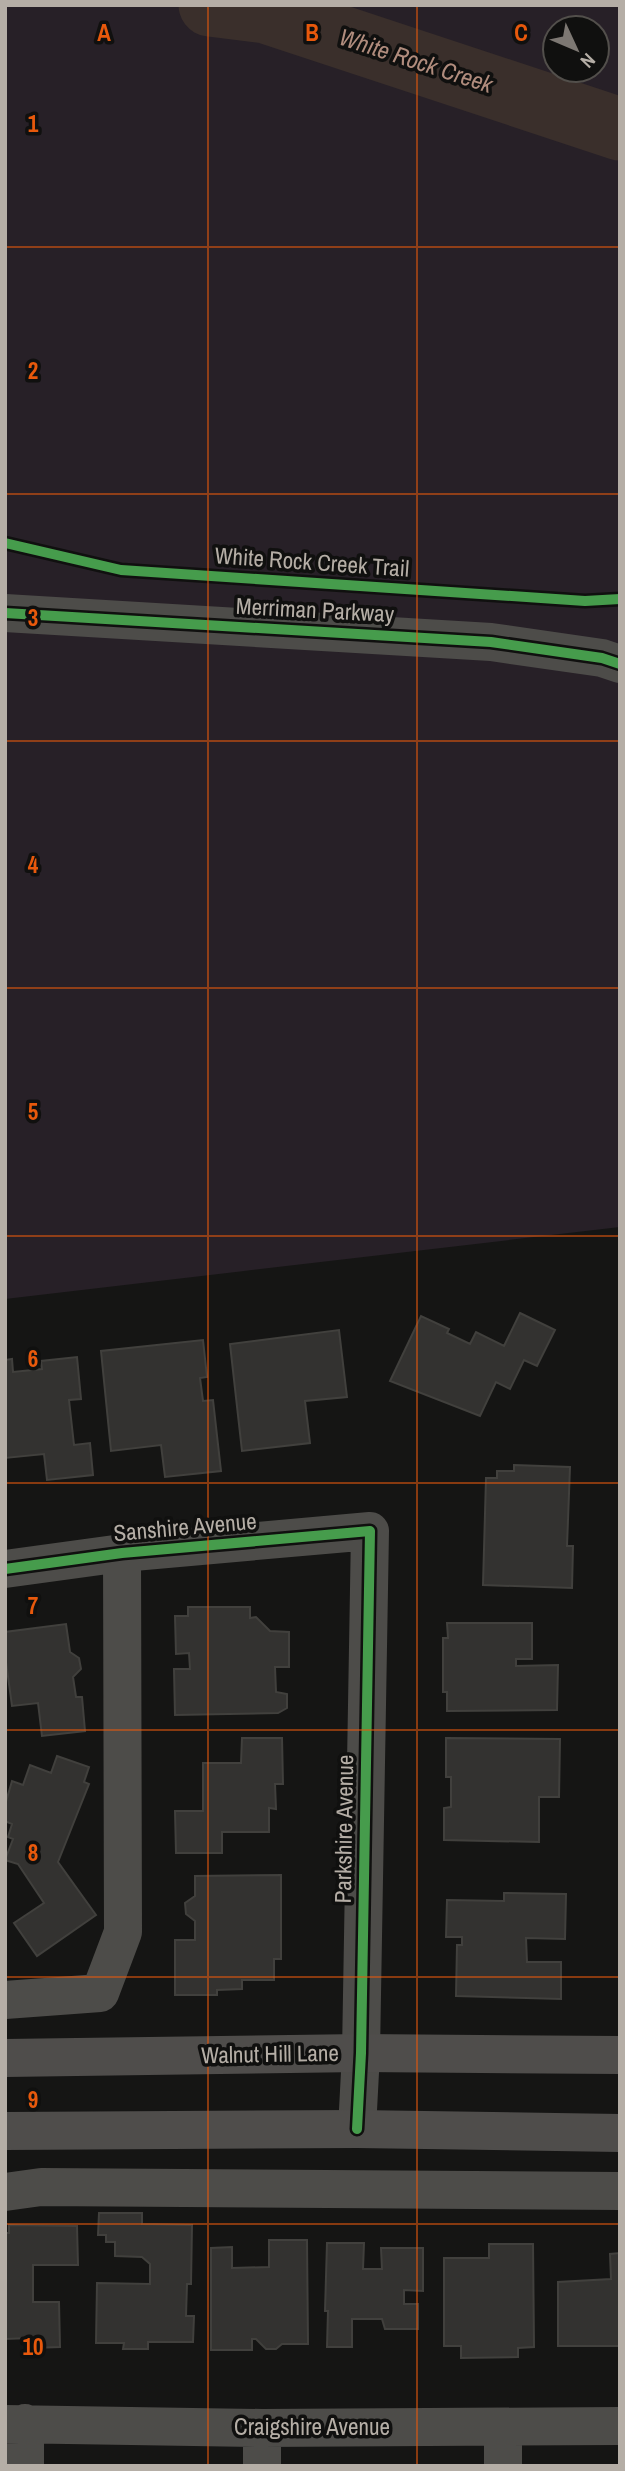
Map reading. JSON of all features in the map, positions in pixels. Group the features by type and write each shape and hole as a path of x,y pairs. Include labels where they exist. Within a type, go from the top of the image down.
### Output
{"main road":[{"name":"Walnut Hill Lane","path":"5,2058 361,2053 620,2055"},
{"path":"5,2131 357,2129 620,2133"}],"street":[{"name":"Merriman Parkway","path":"5,613 491,642 601,658 620,664"},
{"name":"Sanshire Avenue","path":"5,1569 122,1553 370,1531"},
{"name":"Parkshire Avenue","path":"357,2129 361,2053 370,1531"},
{"path":"5,2000 100,1993 123,1932 122,1553"},
{"path":"5,2192 41,2187 620,2191"},
{"path":"15,2423 25,2466"},
{"name":"Craigshire Avenue","path":"15,2423 262,2428 620,2426"},
{"path":"503,2427 503,2466"},
{"path":"262,2428 262,2466"}],"shaded area":[{"path":"5,5 620,5 620,1227 5,1299"}],"building":[{"path":"520,1313 555,1330 537,1366 524,1360 510,1389 496,1382 480,1416 390,1381 421,1316 449,1329 447,1333 470,1344 476,1332 504,1346"},
{"path":"339,1330 347,1397 305,1401 310,1443 242,1451 230,1344"},
{"path":"203,1340 207,1377 200,1378 203,1401 213,1400 221,1471 165,1477 161,1445 111,1451 101,1351"},
{"path":"77,1357 81,1399 69,1400 74,1445 90,1443 93,1475 47,1480 44,1454 5,1458 5,1360 12,1359 13,1372 42,1369 41,1361"},
{"path":"514,1465 570,1467 567,1546 573,1546 572,1588 483,1585 486,1478 497,1478 497,1471 514,1471"},
{"path":"188,1607 250,1607 250,1618 256,1617 270,1631 289,1632 289,1667 275,1667 276,1692 287,1694 287,1708 278,1713 175,1715 174,1669 190,1669 189,1653 176,1654 175,1616 188,1616"},
{"path":"447,1623 532,1623 532,1659 516,1659 516,1666 558,1665 557,1710 447,1711 447,1692 443,1692 443,1638 448,1638"},
{"path":"66,1624 70,1652 79,1658 81,1669 73,1677 76,1697 82,1697 85,1731 42,1736 38,1703 12,1706 5,1655 5,1632"},
{"path":"242,1738 282,1738 283,1784 275,1784 276,1809 269,1808 269,1832 222,1832 222,1853 176,1853 175,1811 203,1811 203,1763 241,1763"},
{"path":"446,1738 560,1739 559,1797 539,1797 539,1842 444,1840 444,1808 451,1807 451,1777 446,1777"},
{"path":"57,1756 89,1767 84,1782 89,1784 58,1862 96,1915 37,1956 14,1923 44,1903 18,1864 5,1860 13,1839 8,1837 12,1824 5,1821 5,1805 12,1781 23,1785 30,1765 51,1773"},
{"path":"281,1875 281,1959 274,1959 274,1980 242,1980 242,1989 217,1990 217,1995 175,1995 175,1940 195,1940 195,1921 186,1914 185,1903 195,1896 195,1876"},
{"path":"504,1893 566,1894 565,1939 526,1938 527,1962 561,1962 561,1999 456,1996 457,1945 462,1945 462,1937 446,1937 447,1900 504,1901"},
{"path":"99,2213 142,2213 142,2224 192,2225 191,2284 187,2284 186,2316 194,2316 193,2342 148,2342 148,2349 123,2349 124,2343 96,2343 97,2283 150,2284 150,2264 142,2257 115,2256 115,2242 106,2242 106,2235 98,2235"},
{"path":"9,2225 77,2226 78,2265 33,2265 33,2302 59,2302 60,2347 31,2348 31,2338 5,2339 5,2233 9,2233"},
{"path":"269,2240 307,2240 308,2344 282,2344 276,2349 266,2349 256,2339 252,2339 252,2350 211,2350 211,2248 232,2247 232,2268 269,2267"},
{"path":"327,2243 364,2243 363,2269 382,2269 381,2248 423,2248 423,2291 404,2290 404,2304 418,2304 418,2329 385,2329 382,2319 352,2319 352,2347 327,2347"},
{"path":"489,2244 533,2244 534,2347 518,2348 518,2357 461,2358 461,2346 444,2346 444,2258 489,2258"},
{"path":"620,2253 620,2346 558,2346 558,2282 611,2279 610,2254"}],"waterway":[{"name":"White Rock Creek","path":"210,5 266,12 620,129"}],"cycle path":[{"name":"White Rock Creek Trail","path":"5,543 121,570 585,601 620,599"},
{"path":"5,613 491,642 602,658 620,664"},
{"path":"5,1569 122,1553 370,1531 361,2053 357,2129"}]}
